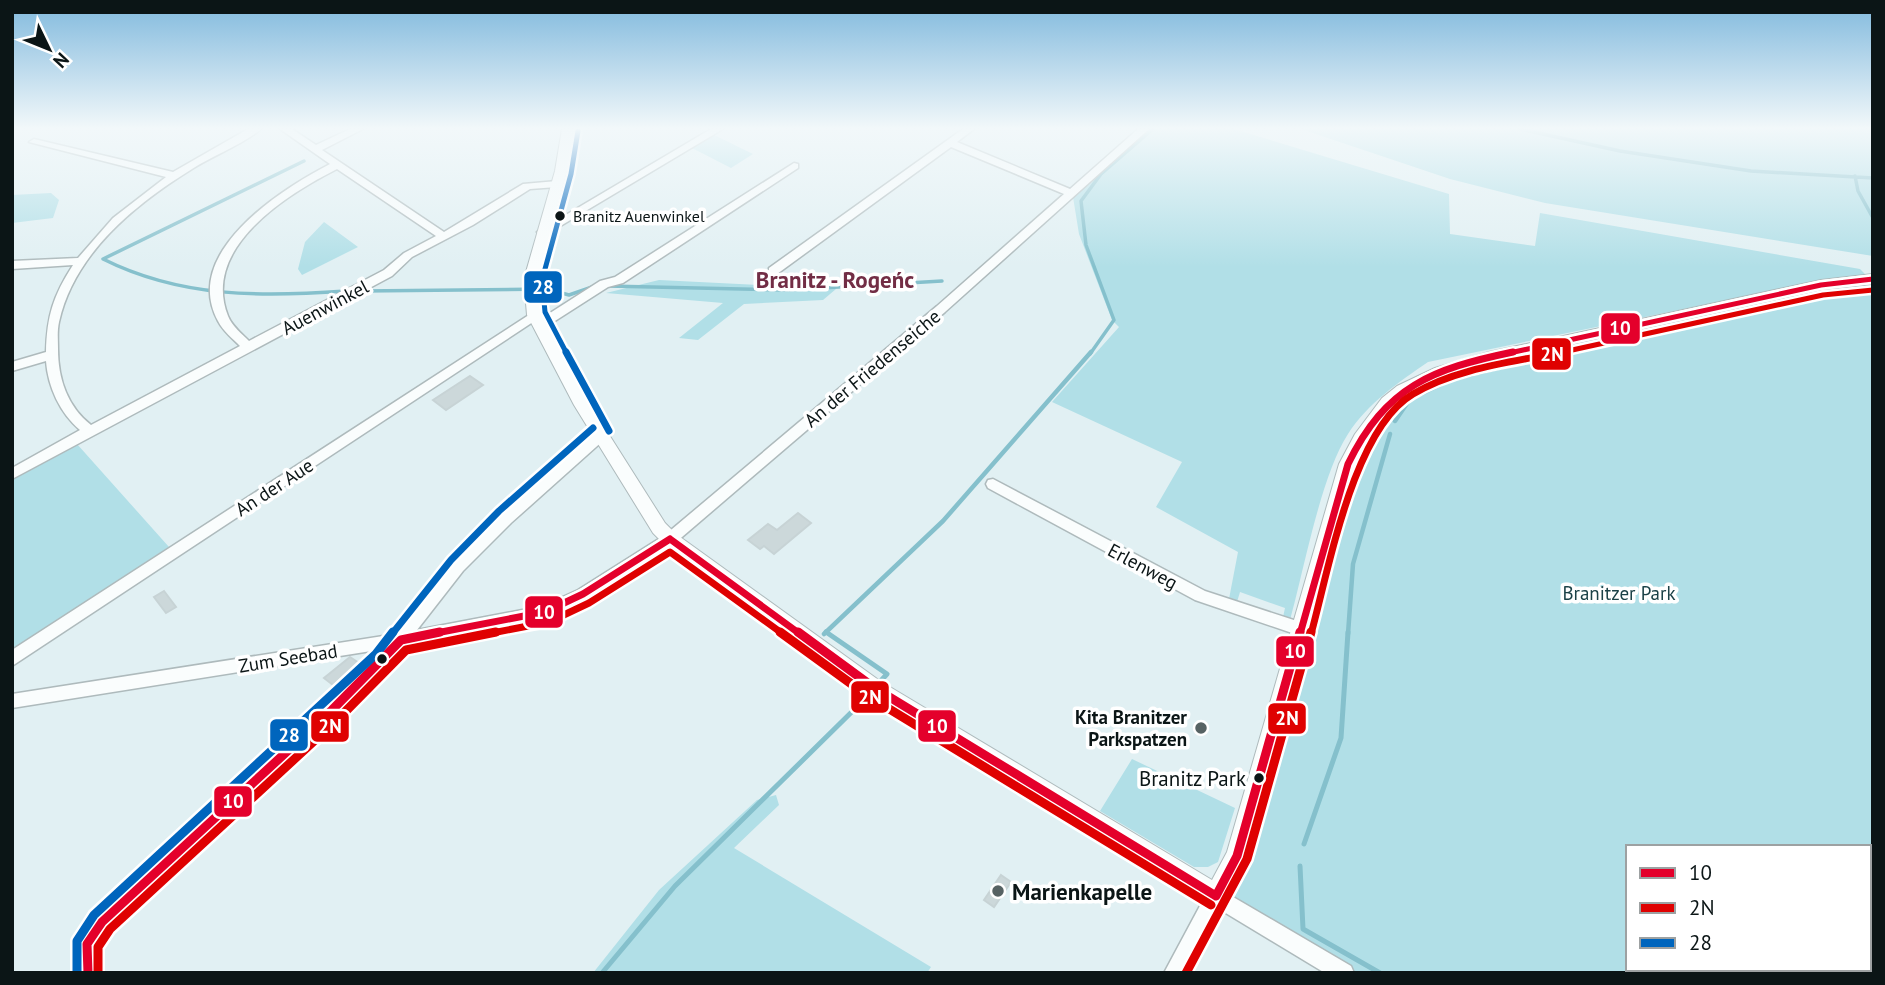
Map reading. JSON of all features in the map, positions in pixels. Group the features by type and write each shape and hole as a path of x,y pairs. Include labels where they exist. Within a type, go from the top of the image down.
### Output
{"street":[{"path":"90,432 68,410 53,371 51,355 57,311 66,287 114,223 171,175"},
{"path":"248,348 226,324 217,292 219,266 227,251 256,217 297,186 318,175"},
{"path":"354,175 443,236"},
{"path":"559,175 531,279 538,320 600,436 659,528 670,540 873,687 1344,973"},
{"path":"543,232 640,175"},
{"name":"An der Aue","path":"12,659 538,320 604,284 619,280 780,175"},
{"path":"773,271 907,175"},
{"path":"1028,175 1071,193"},
{"name":"An der Friedenseiche","path":"670,540 941,309 1092,175"},
{"name":"Auenwinkel","path":"12,474 388,273 408,255 527,186 557,184"},
{"path":"12,265 83,261"},
{"path":"1174,973 1237,856 1348,464 1367,428 1398,391 1438,371 1489,357 1821,285 1873,279"},
{"path":"12,367 51,355"},
{"path":"88,973 87,944 102,922 332,710 401,640 458,567 509,516 600,436"},
{"name":"Erlenweg","path":"993,484 1200,596 1301,629"},
{"name":"Zum Seebad","path":"12,701 401,640 545,612 583,594 670,540"}],"green space":[{"path":"1098,175 1386,175 1449,194 1450,234 1535,246 1540,213 1860,269 1866,275 1828,279 1428,362 1374,403 1356,423 1338,452 1321,498 1290,620 1283,617 1285,608 1240,592 1237,602 1229,599 1238,552 1156,507 1182,462 1052,402 1119,327 1112,320 1079,234 1073,197"},
{"path":"1438,175 1873,175 1873,256 1545,203"},
{"path":"51,193 59,200 53,218 12,223 12,195"},
{"path":"324,222 358,247 302,275 298,269 305,242"},
{"path":"659,280 836,289 823,300 744,304 698,340 679,338 723,303 606,293"},
{"name":"Branitzer Park","path":"1873,284 1873,973 1354,973 1230,901 1349,485 1371,437 1394,405 1425,383 1478,363 1779,300"},
{"path":"77,444 169,547 12,650 12,479"},
{"path":"1132,759 1235,808 1218,862 1208,867 1194,867 1100,811"},
{"path":"776,795 779,805 734,848 931,967 927,973 593,973 659,890 757,800"}],"building":[{"path":"470,376 483,385 446,410 433,400"},
{"path":"798,513 811,523 774,554 764,546 760,549 748,540 768,524 777,530"},
{"path":"164,591 176,607 166,613 154,597"},
{"path":"350,657 359,663 333,685 324,678"},
{"name":"Marienkapelle","path":"1001,875 1011,882 994,907 984,900"}],"waterway":[{"path":"275,175 103,259 162,281 222,292 283,294 346,291"},
{"path":"1090,354 1114,320 1086,245 1081,201 1100,175"},
{"path":"1820,175 1855,177"},
{"path":"1855,177 1873,178"},
{"path":"1855,177 1858,191 1873,218"},
{"path":"607,286 787,290 942,281"},
{"path":"362,291 547,289 569,295 595,286"},
{"path":"1554,354 1837,293 1873,289"},
{"path":"826,632 943,521 1091,352"},
{"path":"1395,421 1410,399 1452,379 1562,352"},
{"path":"1348,634 1353,564 1390,434"},
{"path":"826,632 887,674 878,684"},
{"path":"1304,844 1341,738 1348,632"},
{"path":"602,973 675,886 873,691"},
{"path":"1300,866 1303,929 1380,973"}],"transit line":[{"name":"28","path":"571,175 542,280 545,312 609,431"},
{"name":"10","path":"1216,896 1237,856 1348,464 1360,439 1388,402 1403,390 1440,372 1489,357 1821,285 1873,279"},
{"name":"2N","path":"1186,973 1247,859 1358,468 1392,411 1425,388 1492,367 1823,295 1873,290"},
{"name":"28","path":"77,973 77,941 94,915 376,654 451,560 499,511 593,428"},
{"name":"10","path":"670,539 873,687 1216,896"},
{"name":"10","path":"401,640 545,612 583,594 670,539"},
{"name":"2N","path":"98,973 98,947 110,929 339,718 406,650 549,622 589,603 670,552 868,696 1211,905"},
{"name":"10","path":"88,973 87,944 102,922 332,710 401,640"}],"place":[{"name":"Branitz Auenwinkel","path":"560,216"},
{"name":"Kita Branitzer Parkspatzen","path":"1201,728"},
{"name":"Branitz Park","path":"1259,778"},
{"name":"Marienkapelle","path":"998,891"}],"district":[{"name":"Branitz - Rogeńc","path":"835,279"}]}
